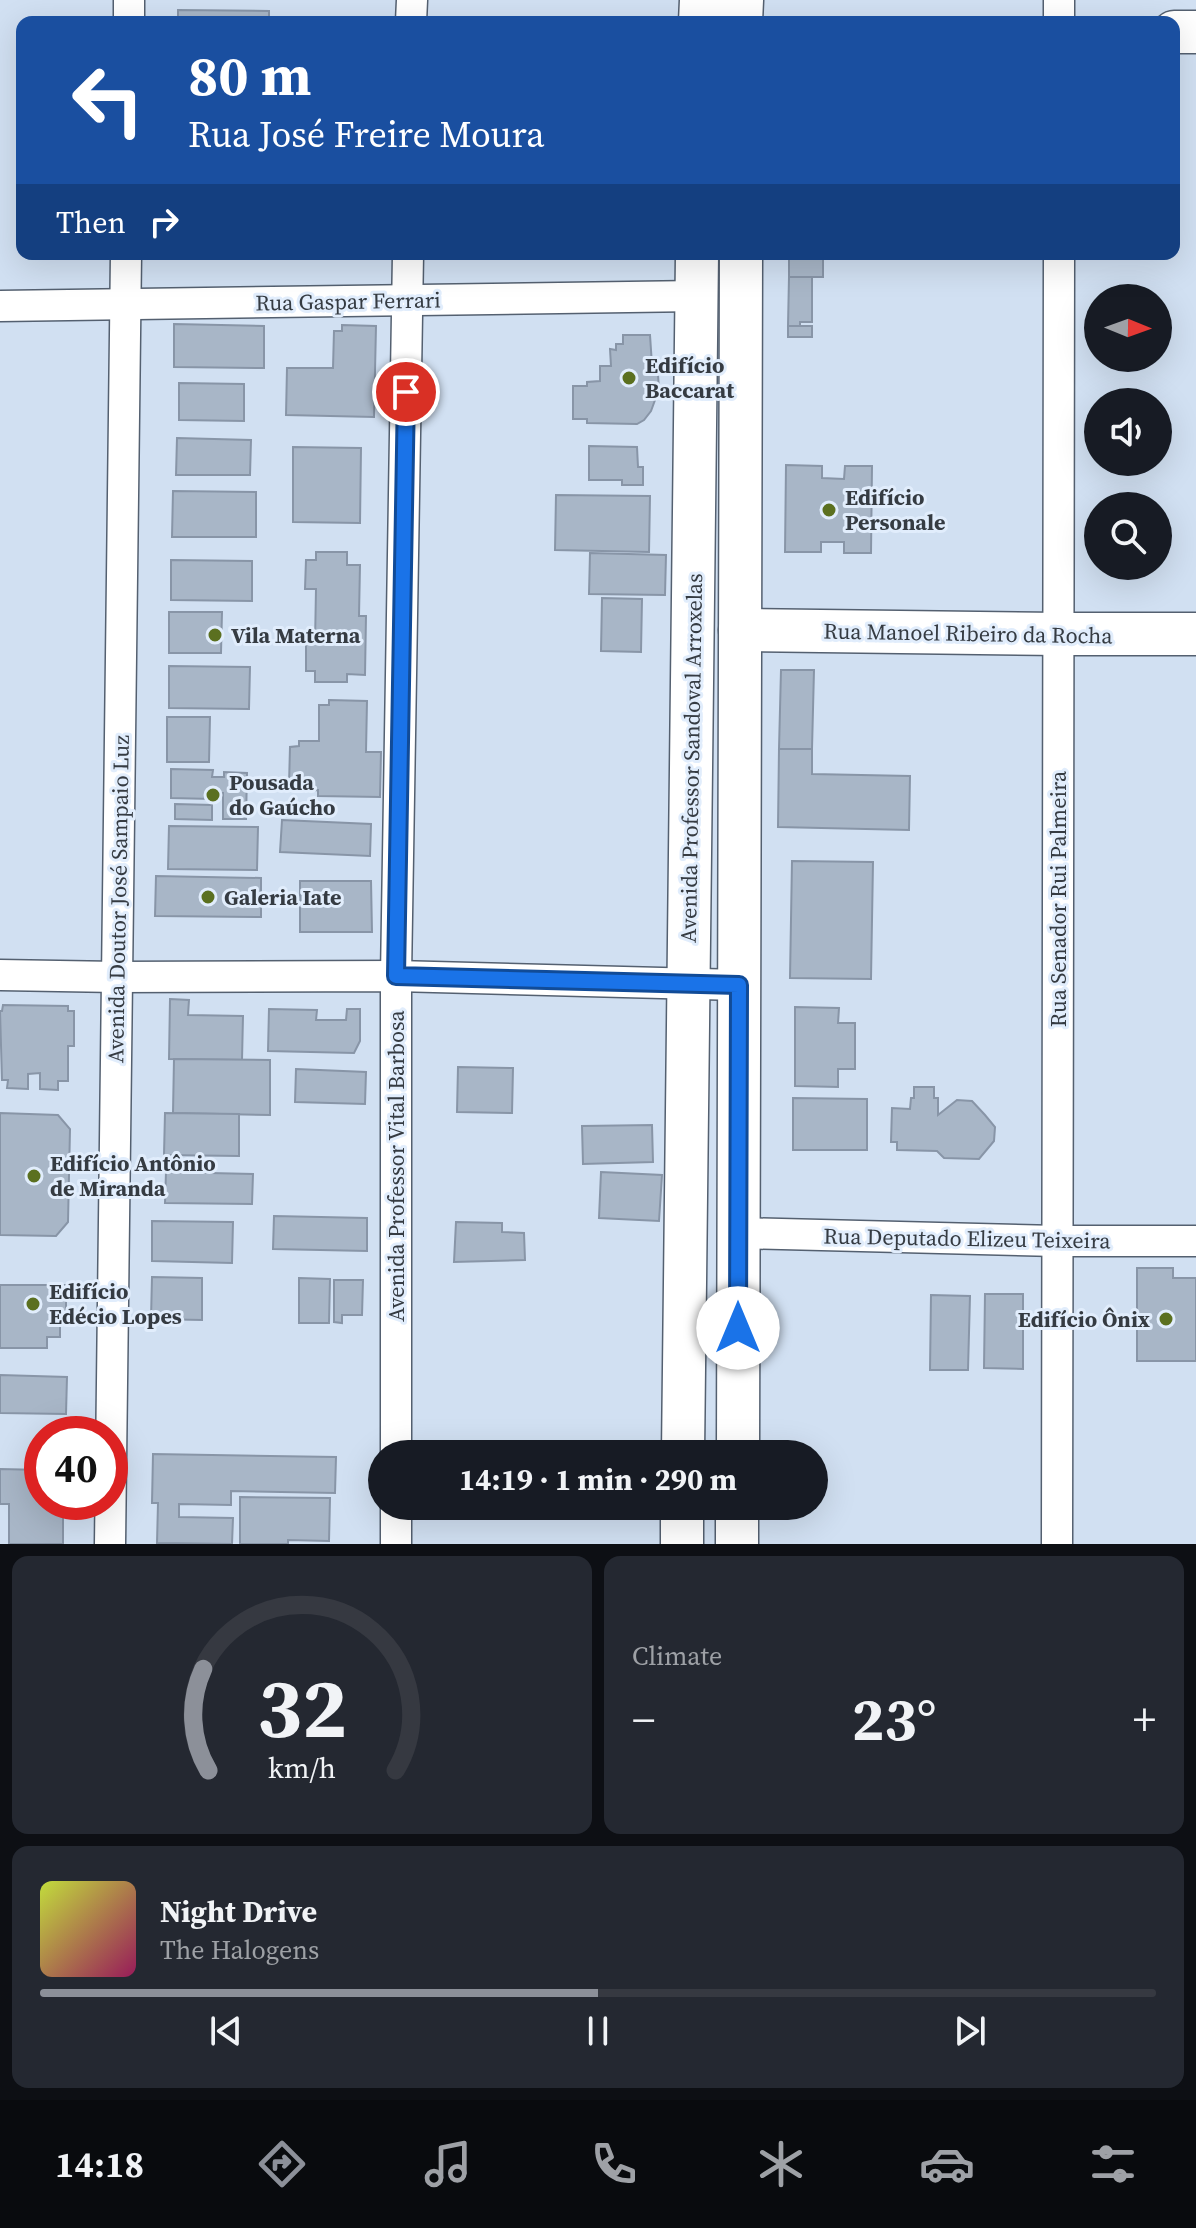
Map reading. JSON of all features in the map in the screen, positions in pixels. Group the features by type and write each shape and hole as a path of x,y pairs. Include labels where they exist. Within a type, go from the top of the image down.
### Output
{"street":[{"name":"Avenida Doutor José Sampaio Luz","path":"110,1544 126,260"},
{"name":"Avenida Professor Vital Barbosa","path":"396,1440 396,976 408,260"},
{"name":"Avenida Professor Sandoval Arroxelas","path":"683,1440 697,260"},
{"name":"Avenida Professor Sandoval Arroxelas","path":"738,1440 741,260"},
{"name":"Rua Senador Rui Palmeira","path":"1057,1544 1059,260"},
{"name":"Rua Gaspar Ferrari","path":"0,306 697,296"},
{"name":"Rua Manoel Ribeiro da Rocha","path":"740,630 1196,634"},
{"path":"0,975 396,976 739,985"},
{"name":"Rua Deputado Elizeu Teixeira","path":"738,1233 1057,1241 1196,1241"},
{"path":"396,1520 396,1544"},
{"path":"682,1520 682,1544"},
{"path":"737,1520 737,1544"}],"building":[{"path":"178,10 269,11 269,16 178,16"},
{"path":"789,260 823,260 823,277 789,277"},
{"path":"789,277 812,277 812,322 788,326"},
{"path":"174,324 264,326 264,368 174,367"},
{"path":"342,325 376,326 374,417 286,415 287,368 333,368 334,331 342,331"},
{"path":"788,326 812,326 812,337 788,337"},
{"name":"Edifício Baccarat","path":"623,335 650,335 652,365 658,375 659,389 651,411 637,424 587,423 587,419 573,419 573,386 587,386 587,382 600,381 600,366 611,366 610,349 616,350 616,344 623,344"},
{"path":"179,383 244,384 244,421 179,420"},
{"path":"177,438 251,440 250,475 176,475"},
{"path":"589,446 637,447 638,467 643,467 643,485 622,485 622,480 589,480"},
{"path":"293,447 361,448 360,523 293,522"},
{"name":"Edifício Personale","path":"786,465 822,466 822,478 844,479 845,466 872,466 871,553 844,553 844,542 821,542 821,552 785,552"},
{"path":"173,491 256,492 256,537 172,537"},
{"path":"556,495 650,496 649,552 555,550"},
{"path":"316,552 347,552 347,565 360,565 359,616 366,616 365,675 347,674 347,682 315,682 315,671 306,671 306,643 315,643 316,589 305,589 306,560 316,560"},
{"path":"590,553 666,555 665,595 589,594"},
{"path":"171,560 252,561 252,601 171,600"},
{"path":"602,598 642,599 641,652 601,651"},
{"path":"169,612 222,612 221,653 169,653"},
{"path":"169,666 250,667 249,709 169,708"},
{"path":"781,670 814,670 812,749 779,749"},
{"path":"329,700 367,701 366,752 381,752 380,797 318,796 318,790 295,791 295,785 289,785 290,747 299,746 299,741 319,741 319,705 329,705"},
{"path":"167,717 210,717 209,762 167,762"},
{"path":"779,749 812,749 812,774 910,776 909,830 778,827"},
{"path":"171,769 213,770 212,777 224,777 224,772 247,773 246,819 223,819 223,793 212,793 212,799 171,798"},
{"path":"175,804 212,805 212,820 175,819"},
{"path":"282,820 371,824 370,856 280,852"},
{"path":"169,826 258,827 257,870 168,869"},
{"path":"792,861 873,862 871,979 790,978"},
{"name":"Galeria Iate","path":"156,876 261,878 261,917 155,916"},
{"path":"300,881 371,881 372,932 300,932"},
{"path":"170,999 189,1000 188,1015 243,1016 242,1060 169,1059"},
{"path":"3,1005 68,1006 68,1011 74,1011 74,1046 68,1046 68,1081 58,1081 58,1090 40,1089 40,1073 28,1074 28,1089 7,1088 8,1080 2,1080 0,1011"},
{"path":"795,1007 839,1008 838,1023 855,1023 855,1069 838,1069 838,1087 795,1086"},
{"path":"269,1009 317,1010 316,1020 346,1020 347,1009 360,1009 360,1041 354,1053 268,1051"},
{"path":"174,1059 270,1060 270,1115 173,1113"},
{"path":"458,1067 513,1068 512,1113 457,1112"},
{"path":"296,1069 366,1072 365,1104 295,1102"},
{"path":"914,1087 934,1087 934,1098 938,1098 938,1115 957,1100 972,1101 985,1115 995,1127 994,1141 979,1159 944,1158 937,1151 897,1150 897,1142 891,1142 892,1108 910,1109"},
{"path":"793,1098 867,1099 867,1150 793,1150"},
{"name":"Edifício Antônio de Miranda","path":"0,1113 58,1115 70,1129 68,1222 56,1236 0,1235"},
{"path":"165,1113 239,1114 239,1156 164,1155"},
{"path":"652,1125 653,1162 583,1164 582,1126"},
{"path":"166,1172 253,1174 252,1204 165,1203"},
{"path":"601,1172 662,1175 659,1221 599,1218"},
{"path":"274,1216 367,1218 367,1251 273,1249"},
{"path":"152,1221 233,1222 232,1263 152,1261"},
{"path":"456,1222 502,1223 502,1232 524,1233 525,1260 454,1262"},
{"name":"Edifício Ônix","path":"1137,1268 1173,1268 1173,1278 1196,1278 1196,1361 1137,1361"},
{"path":"152,1277 202,1278 202,1320 151,1319"},
{"path":"299,1278 330,1279 329,1323 299,1323"},
{"path":"334,1280 363,1280 362,1315 342,1315 342,1323 334,1322"},
{"name":"Edifício Edécio Lopes","path":"0,1285 66,1285 66,1324 60,1323 60,1337 47,1337 47,1348 0,1348"},
{"path":"985,1294 1023,1294 1023,1369 984,1368"},
{"path":"931,1295 970,1296 968,1370 930,1370"},
{"path":"0,1375 67,1377 66,1414 0,1413"},
{"path":"153,1454 336,1457 335,1493 231,1491 231,1505 179,1504 179,1517 233,1518 232,1544 157,1543 158,1503 152,1503"},
{"path":"0,1469 24,1470 24,1520 63,1520 63,1544 9,1544 9,1504 0,1504"},
{"path":"240,1497 330,1498 329,1541 240,1544"}],"place":[{"name":"Edifício Baccarat","path":"629,378"},
{"name":"Edifício Personale","path":"829,510"},
{"name":"Vila Materna","path":"215,635"},
{"name":"Pousada do Gaúcho","path":"213,795"},
{"name":"Galeria Iate","path":"208,897"},
{"name":"Edifício Antônio de Miranda","path":"34,1176"},
{"name":"Edifício Edécio Lopes","path":"33,1304"},
{"name":"Edifício Ônix","path":"1166,1319"}],"route":[{"path":"406,392 396,976 739,985 738,1328"}]}
